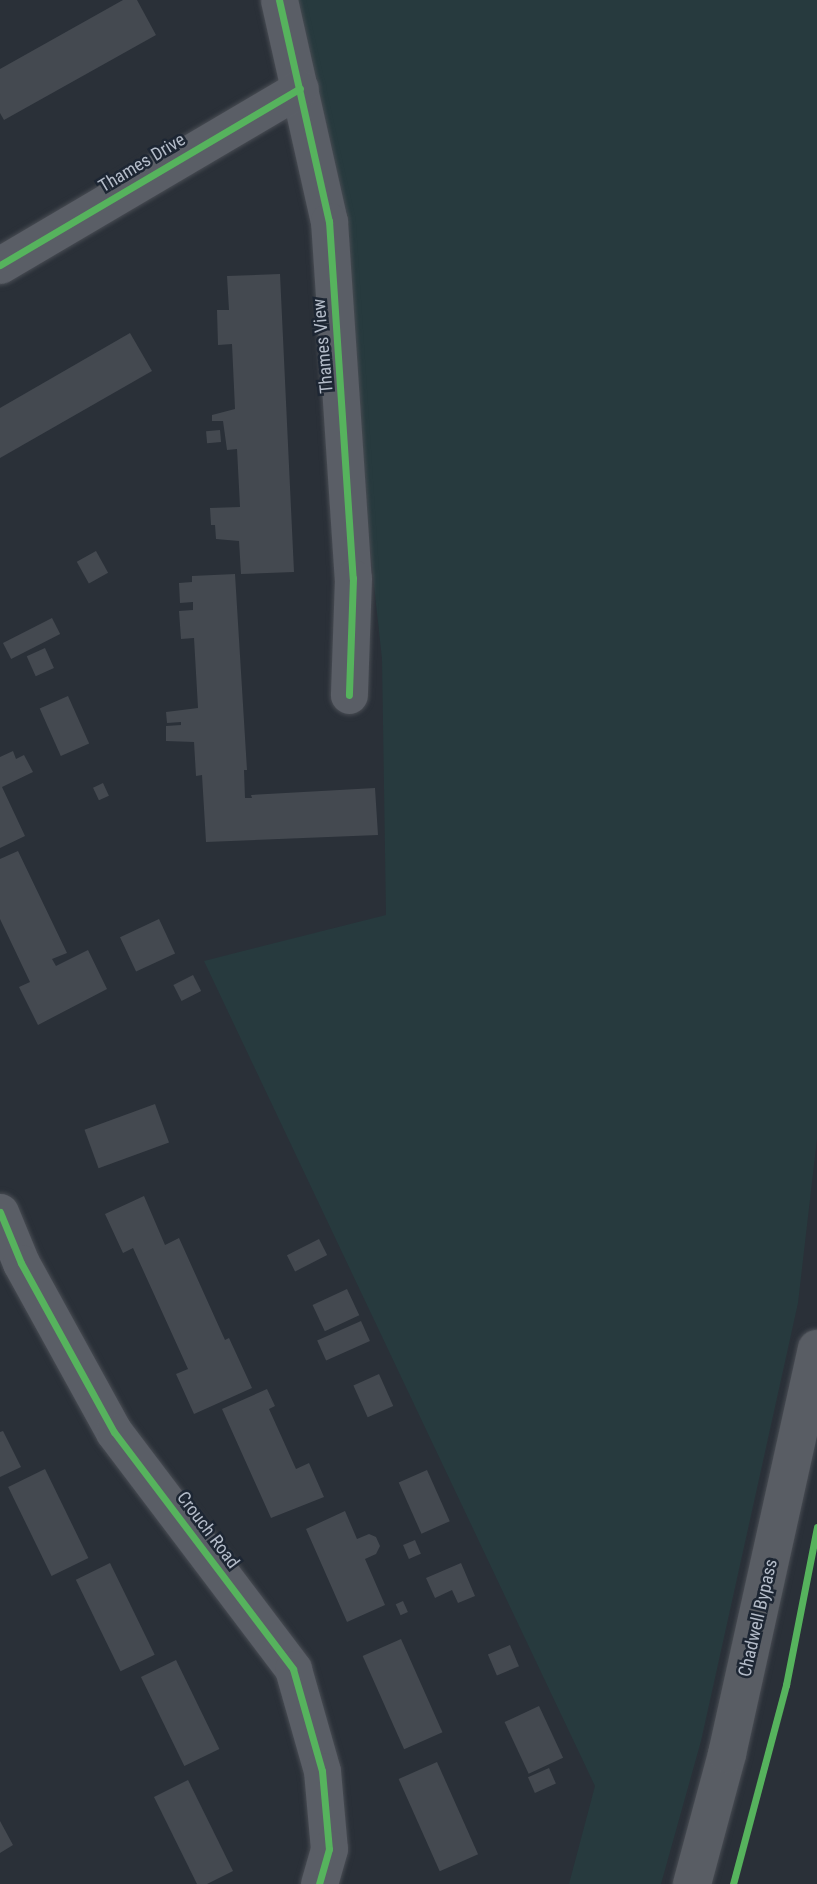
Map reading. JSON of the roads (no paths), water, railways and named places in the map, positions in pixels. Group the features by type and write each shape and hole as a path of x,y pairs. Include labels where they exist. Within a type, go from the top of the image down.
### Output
{"main road":[{"name":"Chadwell Bypass","path":"692,1884 727,1754 817,1349"}],"street":[{"name":"Thames View","path":"279,0 329,221 353,578 349,695"},
{"name":"Thames Drive","path":"0,265 300,88"},
{"name":"Crouch Road","path":"0,1212 21,1263 114,1432 293,1669 323,1771 328,1849 319,1884"}]}
